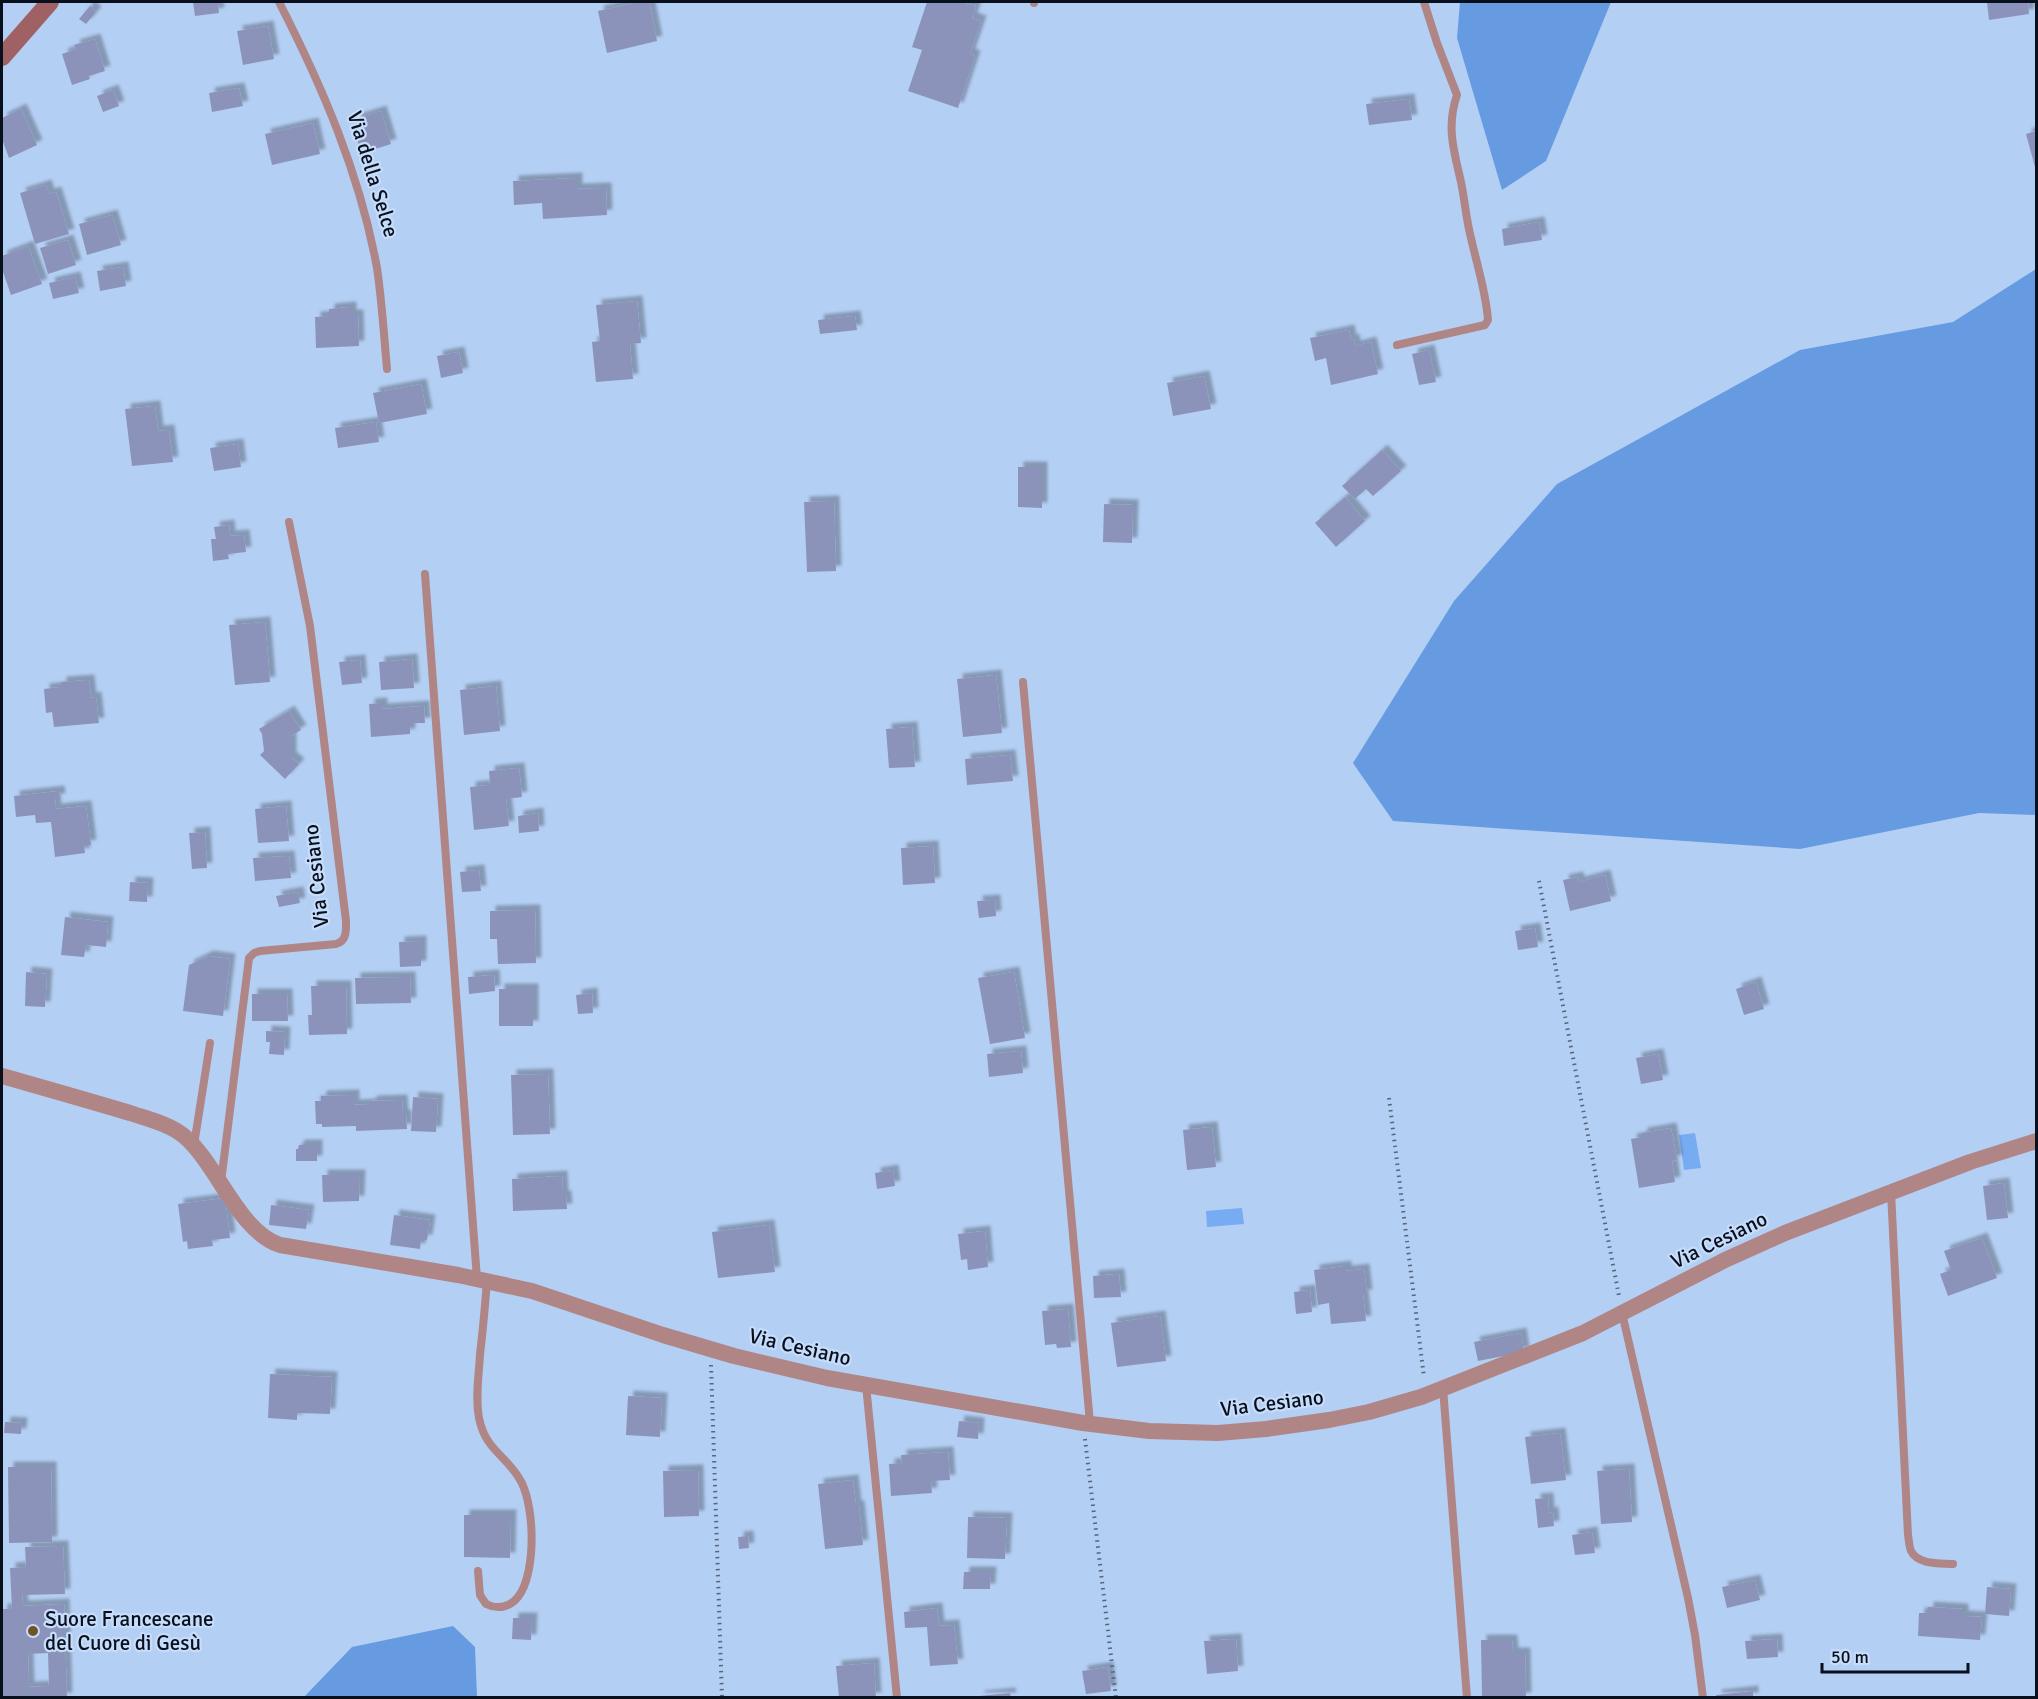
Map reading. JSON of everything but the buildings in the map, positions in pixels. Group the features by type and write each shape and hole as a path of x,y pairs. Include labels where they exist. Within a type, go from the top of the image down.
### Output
{"street":[{"path":"2,57 50,2"},
{"name":"Via Cesiano","path":"2,1076 159,1123 177,1131 194,1145 250,1224 275,1244 482,1280 551,1297 648,1331 804,1373 1086,1423 1184,1433 1249,1430 1347,1416 1426,1394 1562,1341 1764,1242 1970,1162 2037,1141"}],"lane":[{"name":"Via della Selce","path":"279,2 331,112 358,193 376,266 387,369"},
{"path":"1397,345 1485,325 1488,320 1484,287 1470,235 1462,184 1452,147 1453,109 1457,95 1424,2"},
{"name":"Via Cesiano","path":"221,1182 249,958 260,951 336,944 344,940 346,934 310,626 289,522"},
{"path":"425,574 482,1280 478,1379 479,1417 482,1430 492,1448 516,1472 527,1493 530,1510 529,1573 522,1592 512,1604 495,1607 489,1606 482,1600 478,1571"},
{"path":"1023,682 1086,1423"},
{"path":"194,1145 210,1043"},
{"path":"1892,1192 1908,1535 1911,1551 1919,1559 1953,1564"},
{"path":"1622,1313 1686,1587 1703,1698"},
{"path":"867,1385 897,1698"},
{"path":"1443,1388 1467,1698"}],"path":[{"path":"1539,881 1622,1313"},
{"path":"1389,1098 1426,1394"},
{"path":"711,1349 722,1698"},
{"path":"1086,1423 1116,1698"}],"shaded area":[{"path":"1460,2 1611,2 1546,161 1502,190 1457,38"},
{"path":"2036,269 2036,815 1979,813 1800,849 1393,821 1353,763 1454,601 1557,484 1800,350 1953,322"},
{"path":"1695,1133 1701,1168 1684,1170 1679,1135"},
{"path":"1242,1208 1244,1224 1207,1227 1206,1211"},
{"path":"453,1626 475,1647 477,1697 304,1697 352,1647"}],"place":[{"name":"Suore Francescane del Cuore di Gesù","path":"33,1631"}]}
